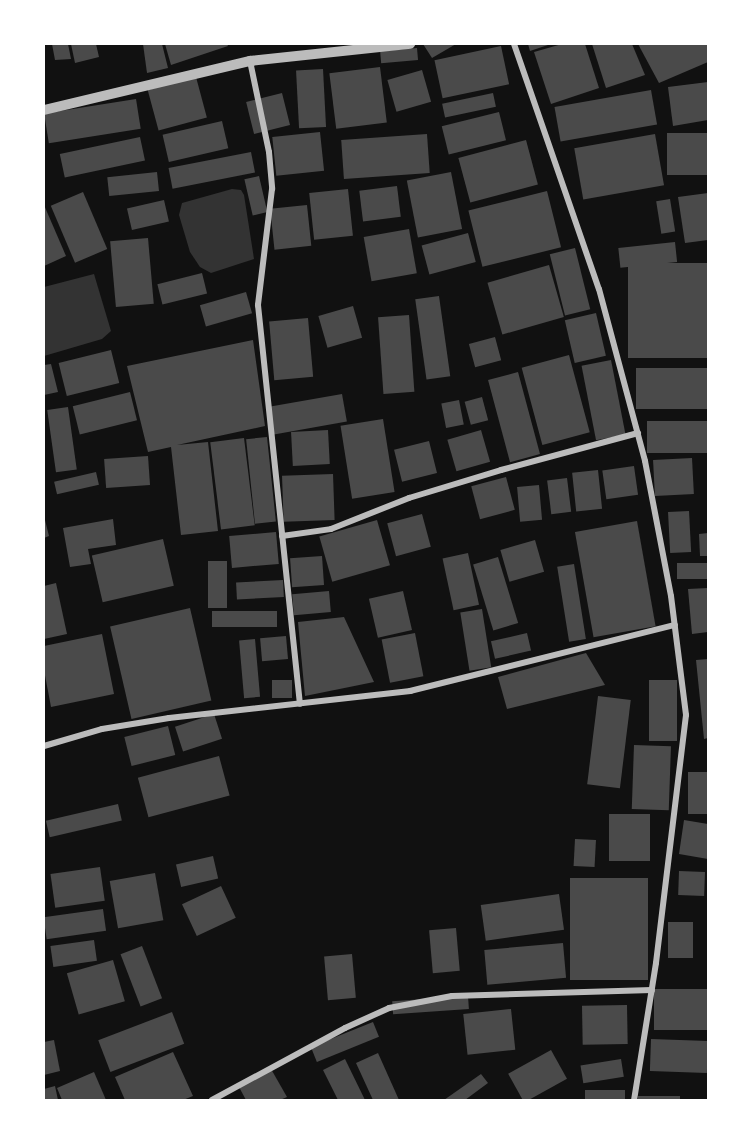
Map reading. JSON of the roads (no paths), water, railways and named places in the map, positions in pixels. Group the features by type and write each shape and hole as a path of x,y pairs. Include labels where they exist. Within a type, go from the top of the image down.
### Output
{"street":[{"path":"44,110 250,61 410,44"},
{"path":"514,44 599,289 638,433 675,625 686,715 652,990 634,1101"},
{"path":"250,61 269,152 272,189 258,305 300,704"},
{"path":"282,536 331,529 501,470 638,433"},
{"path":"44,746 147,722 300,704 463,681 675,625"},
{"path":"212,1101 345,1028 389,1008 452,996 652,990"}]}
